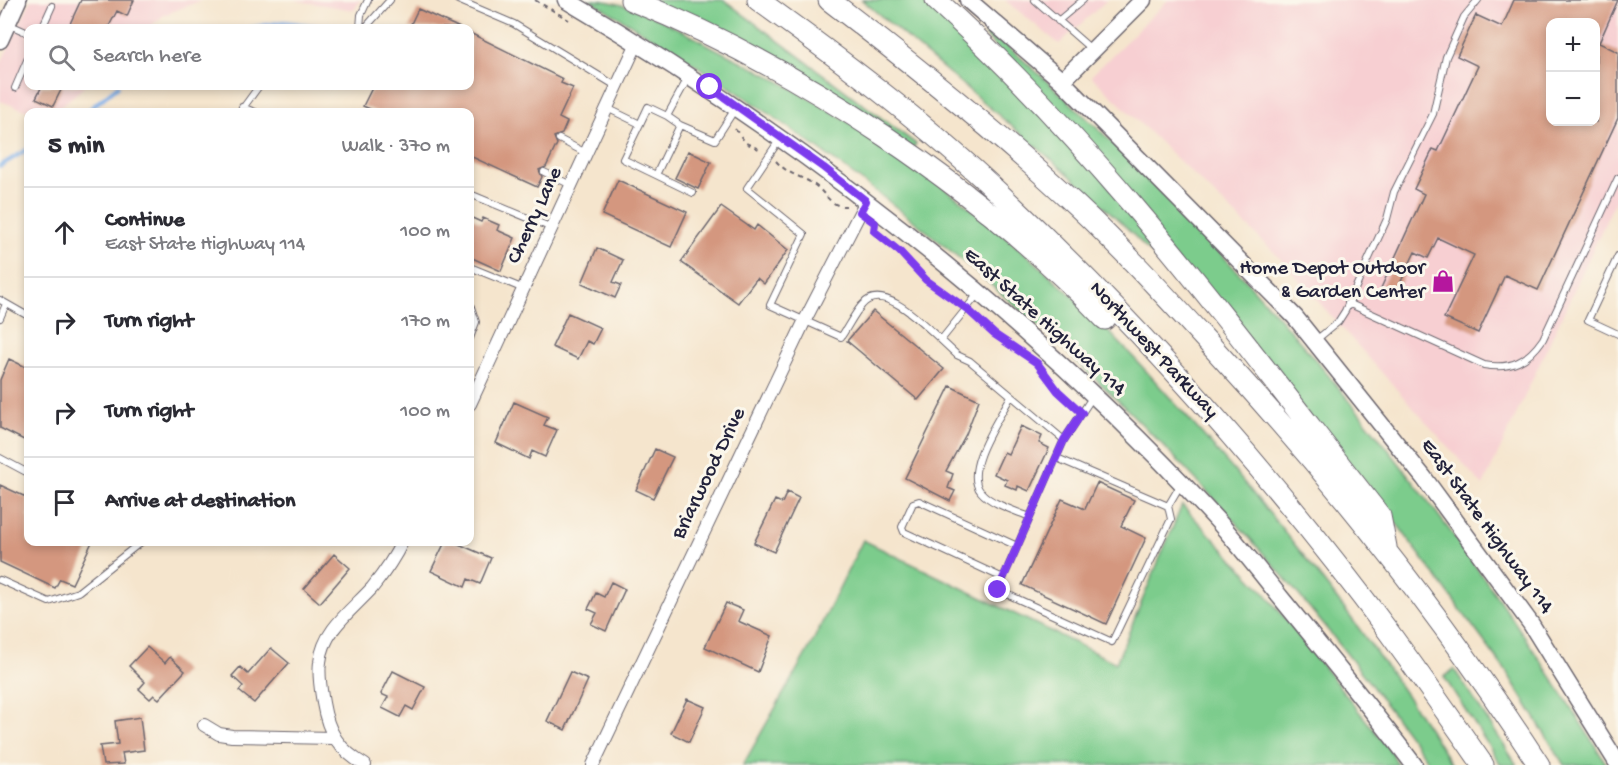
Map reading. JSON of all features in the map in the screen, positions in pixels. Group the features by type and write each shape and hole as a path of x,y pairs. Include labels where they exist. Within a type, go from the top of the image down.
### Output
{"highway":[{"path":"632,0 754,57 876,131 1008,227 1138,353 1169,364"},
{"name":"Northwest Parkway","path":"758,0 850,66 986,180 1169,364 1327,552 1388,630 1484,765"},
{"path":"829,0 1022,156 1078,207 1158,288 1284,425 1387,550 1488,687 1539,765"},
{"path":"936,0 1062,122 1180,260 1380,516 1387,550"}],"main road":[{"path":"0,40 18,0"},
{"name":"East State Highway 114","path":"566,0 737,106 781,138 863,207 979,293 1093,396 1223,527 1362,696 1414,765"},
{"name":"East State Highway 114","path":"968,0 1062,81 1295,317 1424,478 1531,624 1618,764"},
{"path":"1062,81 1143,0"}],"street":[{"name":"Cherry Lane","path":"474,384 524,289 637,43"},
{"name":"Briarwood Drive","path":"593,765 805,320 863,207"},
{"path":"365,765 340,748 333,738 326,721 320,682 320,661 324,645 333,630 391,564 400,546"},
{"path":"204,725 219,734 232,736 333,738"}],"lane":[{"path":"360,24 361,15 368,0"},
{"path":"370,24 390,0"},
{"path":"458,0 514,24 617,86"},
{"path":"1035,0 1092,50"},
{"path":"1058,21 1083,0"},
{"path":"1314,342 1338,322 1348,303 1387,219 1394,192 1435,108 1446,57 1464,17 1478,0"},
{"path":"44,24 52,6"},
{"path":"7,24 24,31"},
{"path":"15,88 24,67"},
{"path":"667,116 689,75"},
{"path":"243,108 257,90"},
{"path":"693,193 624,159 648,107 680,125 715,140 737,106"},
{"path":"607,108 640,124"},
{"path":"656,175 680,125"},
{"path":"781,138 747,188 804,234 770,305 841,337 862,303 873,297 890,299 1064,440"},
{"path":"559,139 587,153"},
{"path":"544,172 572,185"},
{"path":"1348,303 1484,365 1508,367 1520,363 1543,339 1618,178"},
{"path":"474,196 552,228"},
{"path":"1618,256 1588,320 1618,334"},
{"path":"474,269 524,289"},
{"path":"941,340 979,293"},
{"path":"0,318 3,302 24,314"},
{"path":"1011,396 976,465 974,481 982,494 1030,517"},
{"path":"1093,396 1064,440 998,590 1112,642 1171,519 1168,506 1181,484"},
{"path":"0,458 24,470"},
{"path":"1057,458 1168,506"},
{"path":"1003,578 904,532 902,527 913,504 919,501 1017,546"},
{"path":"0,580 49,602 78,592 136,546"}],"path":[{"path":"735,129 746,143 769,156 788,174 817,188 830,202 844,207 850,205 863,207 875,223 874,231 878,236 900,252 926,280 967,309 994,334 1023,352"},
{"path":"1037,363 1058,391 1082,413"}],"shaded area":[{"path":"31,0 202,0 164,15 154,24 24,24 24,90 80,90 59,108 24,110 0,101 0,65"},
{"path":"293,0 360,0 354,10"},
{"path":"1005,0 1107,0 1059,44"},
{"path":"1168,0 1618,0 1618,195 1483,486 1275,253 1091,76"}],"green space":[{"path":"590,0 624,6 660,20 823,106 916,167 961,200 1046,271 1134,358 1276,521 1367,640 1452,765 1430,765 1361,671 1287,580 1208,493 1126,409 1041,328 952,252 860,179 722,82"},
{"path":"639,0 724,0 916,144 913,148"},
{"path":"862,0 930,0 1087,157 1189,288 1185,289 1124,225 1066,172"},
{"path":"988,29 1078,110 1164,194 1247,282 1326,373 1401,466 1473,563 1542,663 1607,765 1564,765 1506,671 1371,489 984,34"},
{"path":"1182,505 1265,593 1392,753 1398,765 743,765 812,643 863,540 1116,663"},
{"path":"1454,669 1517,765 1501,765 1444,677"}],"building":[{"path":"81,0 134,0 127,16 117,11 110,24 70,24"},
{"path":"1514,0 1618,0 1600,41 1600,18 1546,18 1546,126 1600,126 1600,43 1618,52 1618,118 1538,290 1505,275 1478,333 1444,318 1474,255 1438,238 1428,258 1415,252 1395,294 1381,288 1424,194 1414,189 1433,149 1438,151 1478,66 1457,56 1476,15 1502,27"},
{"path":"418,9 451,24 411,24"},
{"path":"474,35 563,79 561,83 573,88 559,118 567,122 562,134 554,137 557,144 546,167 539,170 542,177 537,187 474,158 474,108 368,108 363,106 371,90 474,90"},
{"path":"40,90 61,90 53,106 36,98"},
{"path":"688,151 711,162 698,189 675,178"},
{"path":"618,180 687,212 671,247 602,215"},
{"path":"721,207 754,230 757,225 788,250 764,284 757,278 738,303 681,262"},
{"path":"483,218 499,225 497,230 515,238 501,271 474,259 474,219 481,222"},
{"path":"597,248 623,260 613,282 621,285 615,298 582,283"},
{"path":"873,311 944,369 918,400 847,341"},
{"path":"568,313 601,328 593,344 587,341 578,359 552,347"},
{"path":"9,359 24,366 24,440 0,428 0,380"},
{"path":"950,386 979,400 966,434 946,471 953,474 948,488 955,491 950,501 905,478"},
{"path":"514,402 548,417 544,425 557,430 545,457 532,451 529,459 496,443"},
{"path":"1021,426 1042,436 1039,443 1049,448 1029,491 1018,486 1017,490 1005,485 1007,480 994,474 1004,452 1008,454"},
{"path":"655,449 673,457 653,498 636,490"},
{"path":"1097,483 1134,500 1121,526 1146,538 1106,624 1022,585 1062,499 1085,509"},
{"path":"0,485 24,496 24,546 90,546 72,584 60,579 55,588 0,562"},
{"path":"787,492 799,498 774,552 754,543 775,500 782,503"},
{"path":"443,546 463,546 491,558 480,584 468,579 465,587 431,571"},
{"path":"334,554 350,568 320,603 304,589"},
{"path":"611,582 625,589 606,631 591,624 597,613 588,609 596,593 604,597"},
{"path":"726,603 743,610 738,621 772,636 758,672 705,647"},
{"path":"147,647 165,663 170,657 185,671 159,699 154,695 150,699 139,689 145,682 129,666"},
{"path":"271,648 289,663 254,703 239,691 243,686 232,676 240,667 248,674"},
{"path":"393,671 425,687 413,710 406,706 400,717 382,708 388,697 381,694"},
{"path":"570,672 588,680 565,730 547,721"},
{"path":"687,699 705,707 689,742 671,733"},
{"path":"140,717 144,750 122,753 124,764 103,765 100,746 118,744 115,721"}],"waterway":[{"path":"273,24 284,22 300,24"},
{"path":"91,108 113,90"},
{"path":"0,166 24,151"}],"place":[{"name":"Home Depot Outdoor & Garden Center","path":"1443,281"}],"route":[{"path":"710,87 824,168 866,201 860,212 875,223 874,231 878,236 900,252 926,280 967,309 994,334 1037,363 1058,391 1082,413 1064,440 998,590"}]}
